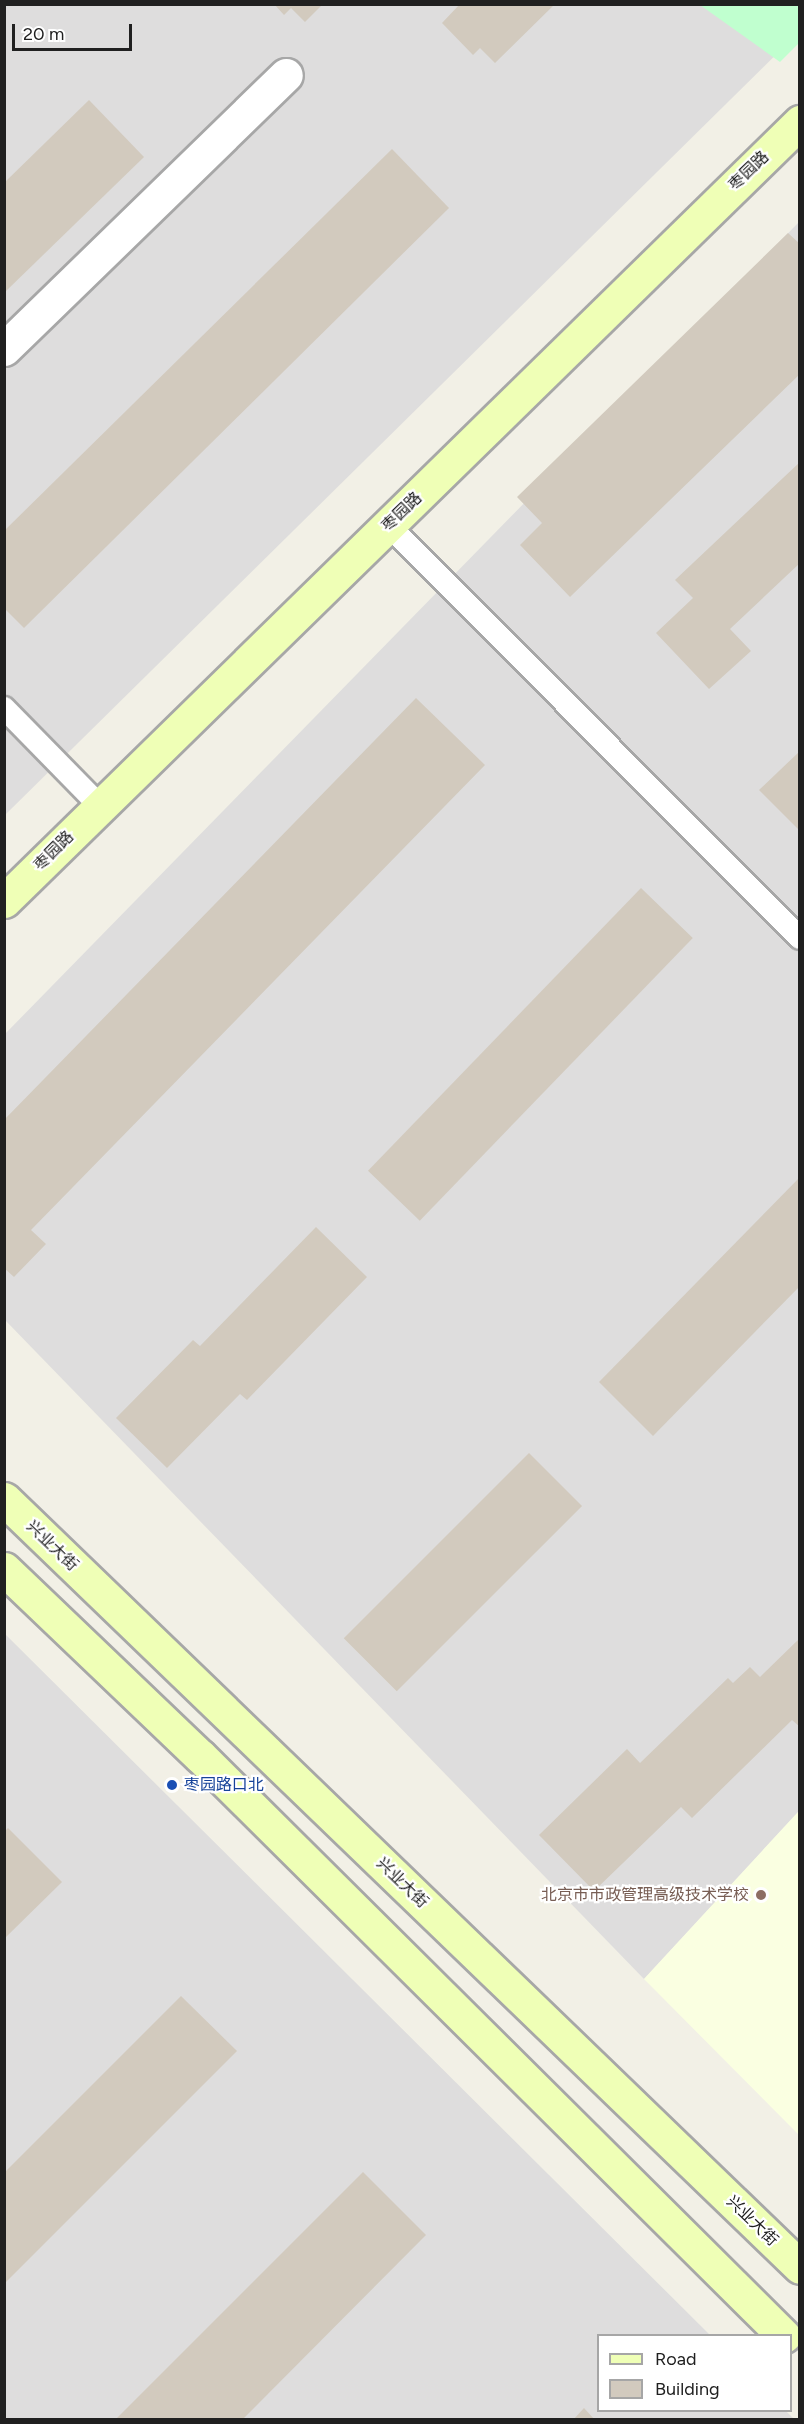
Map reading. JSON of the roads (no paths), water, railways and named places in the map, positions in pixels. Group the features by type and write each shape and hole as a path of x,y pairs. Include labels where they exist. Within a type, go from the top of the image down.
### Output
{"main road":[{"name":"枣园路","path":"4,901 99,805 800,122"},
{"name":"兴业大街","path":"4,1499 800,2267"},
{"path":"4,1569 209,1764 782,2334"}],"street":[{"path":"4,349 286,75"}],"lane":[{"path":"388,525 800,938"},
{"path":"4,708 99,805"}],"place":[{"name":"枣园路口北","path":"172,1785"},
{"name":"北京市市政管理高级技术学校","path":"761,1895"}]}
